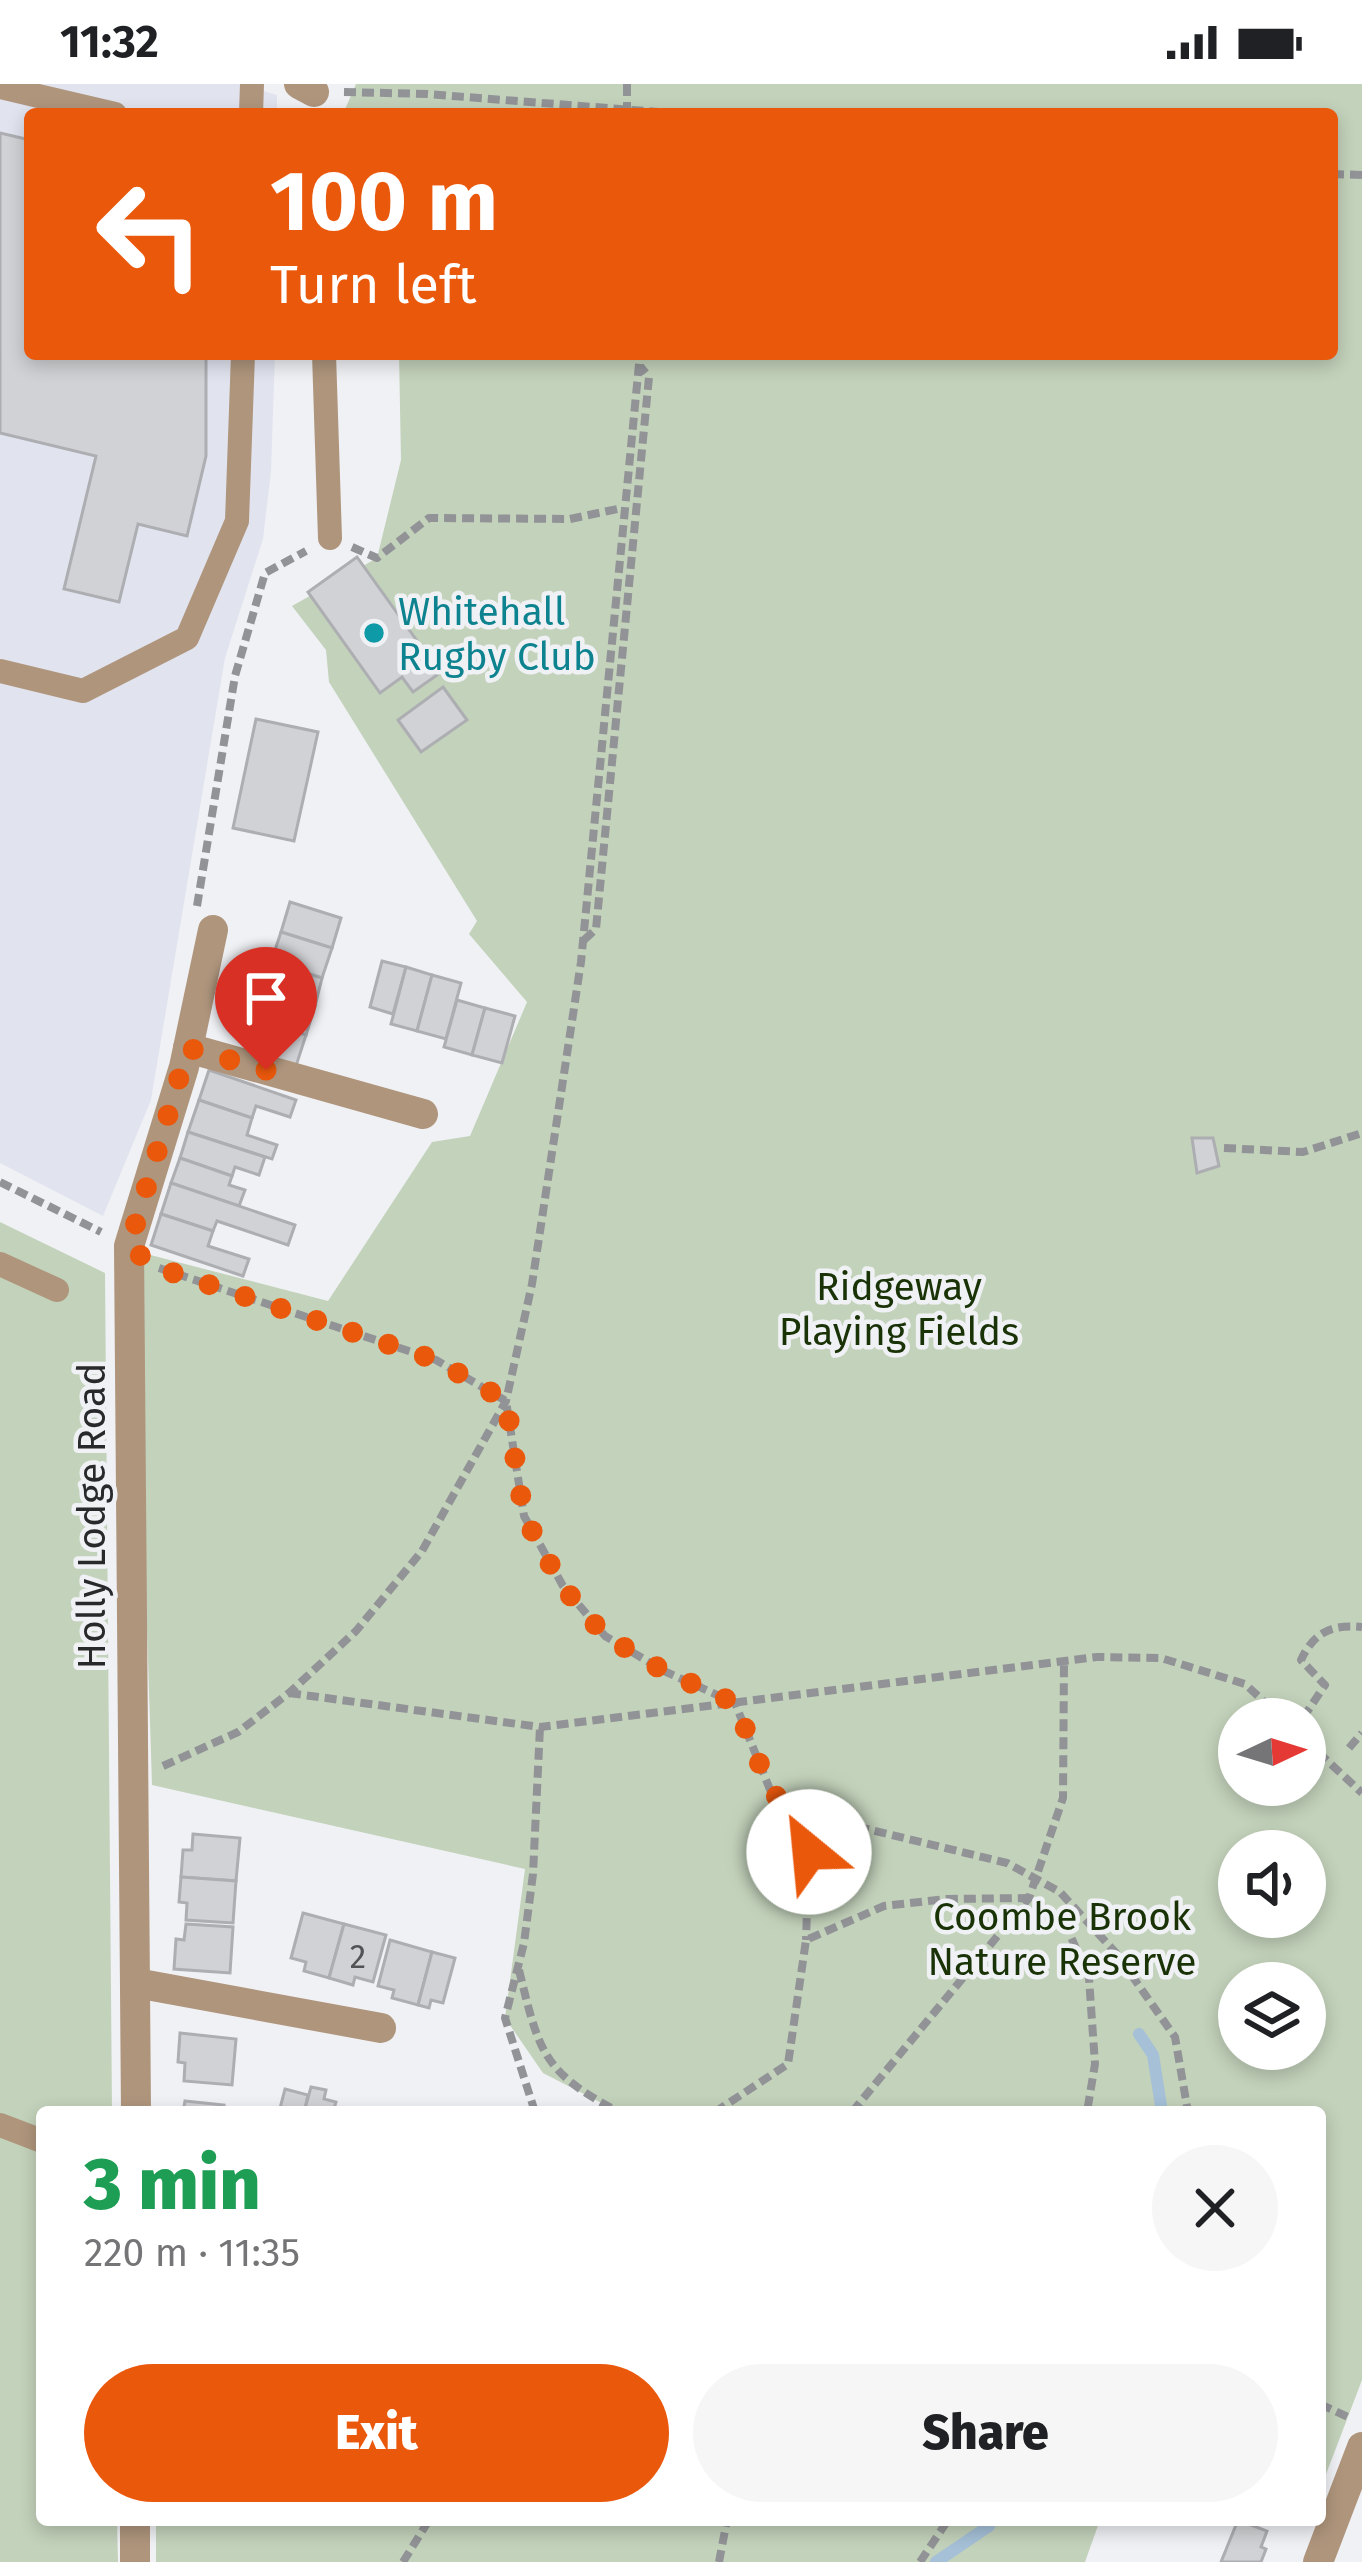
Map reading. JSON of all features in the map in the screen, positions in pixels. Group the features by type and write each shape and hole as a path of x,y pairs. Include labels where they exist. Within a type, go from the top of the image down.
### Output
{"street":[{"name":"Holly Lodge Road","path":"136,2106 129,1246 188,1048 213,930"},
{"path":"188,1048 423,1114"},
{"path":"136,1984 381,2028"},
{"path":"1318,2562 1355,2482 1362,2446"},
{"path":"136,2526 136,2562"}],"lane":[{"path":"0,87 89,108"},
{"path":"0,671 83,691 187,638 237,520 243,360"},
{"path":"324,360 330,538"},
{"path":"0,1264 57,1290"},
{"path":"0,2125 36,2139"}],"path":[{"path":"309,96 429,89 600,108"},
{"path":"132,1780 238,1732 290,1694 356,1631 422,1552 506,1401 532,1284 583,941 639,360"},
{"path":"583,941 596,929 618,705 649,377 639,360"},
{"path":"213,930 194,922 203,859 235,676 265,573 330,538 377,558 429,518 570,519 622,508"},
{"path":"1224,1148 1303,1152 1362,1133"},
{"path":"0,1182 129,1246 153,1266 436,1360 506,1401"},
{"path":"506,1401 524,1516 562,1586 605,1636 664,1671 735,1703 771,1792 796,1812 1007,1863 1060,1892 1116,1953 1175,2038 1187,2106"},
{"path":"1316,1698 1325,1684 1301,1660 1309,1642 1336,1625 1362,1627"},
{"path":"290,1694 540,1727 1097,1658 1161,1658 1245,1684 1260,1698"},
{"path":"857,2106 1029,1898 1064,1798 1064,1663"},
{"path":"533,2106 505,2018 533,1874 540,1727"},
{"path":"1349,1748 1362,1733"},
{"path":"1326,1759 1362,1792"},
{"path":"724,2106 788,2064 809,1920 809,1852 796,1812"},
{"path":"806,1940 884,1906 1029,1898 1064,1922 1089,1978 1095,2064 1088,2106"},
{"path":"518,1966 536,2042 572,2088 607,2106"},
{"path":"1326,2407 1362,2424"},
{"path":"403,2562 425,2526"},
{"path":"719,2562 726,2526"},
{"path":"920,2562 944,2526"}],"shaded area":[{"path":"0,84 239,84 277,95 277,108 24,108 24,360 275,360 263,539 225,658 151,1100 103,1216 0,1163"}],"green space":[{"name":"Ridgeway Playing Fields","path":"356,84 1362,84 1362,2380 1326,2474 1326,2106 607,2106 543,2073 505,2018 525,1869 152,1785 135,1251 328,1301 432,1142 470,1136 527,1002 469,934 477,921 329,682 326,650 292,606 377,558 401,460 399,360 1338,360 1338,108 346,108"},
{"path":"0,1222 105,1273 112,2106 36,2106 36,2526 117,2526 118,2562 0,2562"},
{"path":"156,2526 1098,2526 1085,2562 156,2562"}],"building":[{"path":"0,133 24,139 24,360 206,360 206,456 187,536 138,524 119,602 64,589 96,456 0,433"},
{"name":"Whitehall Rugby Club","path":"357,557 440,673 413,692 402,677 380,693 308,592"},
{"path":"443,687 467,720 421,752 398,720"},
{"path":"256,719 318,732 294,841 233,828"},
{"path":"290,902 341,918 332,948 281,932"},
{"path":"281,932 332,948 322,978 271,962"},
{"path":"382,961 406,967 393,1014 370,1007"},
{"path":"271,962 322,978 315,1006 263,990"},
{"path":"406,967 432,975 417,1031 391,1024"},
{"path":"432,975 461,983 446,1039 417,1031"},
{"path":"263,990 315,1006 306,1035 255,1019"},
{"path":"457,1000 485,1008 472,1055 444,1047"},
{"path":"485,1008 515,1016 502,1063 472,1055"},
{"path":"255,1019 306,1035 296,1066 245,1051"},
{"path":"209,1070 296,1100 290,1117 256,1106 252,1118 199,1100"},
{"path":"199,1100 252,1118 247,1135 277,1145 272,1159 188,1132"},
{"path":"188,1132 265,1157 259,1175 235,1167 232,1176 180,1158"},
{"path":"1192,1138 1213,1138 1219,1166 1197,1173"},
{"path":"180,1158 232,1176 229,1185 245,1190 239,1206 171,1183"},
{"path":"171,1183 295,1225 288,1245 217,1221 213,1231 161,1214"},
{"path":"161,1214 213,1231 208,1246 249,1259 243,1276 151,1245"},
{"path":"193,1834 240,1838 236,1881 181,1877 183,1850 192,1850"},
{"path":"181,1877 236,1881 233,1923 186,1920 187,1903 179,1902"},
{"path":"303,1913 344,1924 329,1978 304,1971 306,1962 291,1958"},
{"path":"186,1924 233,1927 230,1973 174,1969 176,1939 184,1940"},
{"path":"344,1924 386,1935 373,1982 355,1977 353,1985 329,1978"},
{"path":"390,1940 432,1952 418,2005 392,1998 394,1990 378,1986"},
{"path":"432,1952 455,1958 443,2003 431,2000 429,2008 418,2005"},
{"path":"180,2033 236,2039 232,2085 184,2081 185,2063 178,2062"},
{"path":"311,2087 326,2090 324,2099 336,2102 335,2106 306,2106"},
{"path":"285,2089 308,2095 305,2106 281,2106"},
{"path":"185,2101 224,2105 224,2106 184,2106"},
{"path":"1236,2526 1267,2531 1261,2562 1221,2562"}],"waterway":[{"path":"1139,2034 1153,2055 1161,2106"},
{"path":"936,2562 989,2526"}],"place":[{"name":"Whitehall Rugby Club","path":"374,633"}],"route":[{"path":"266,1070 188,1048 129,1246 153,1266 436,1360 506,1401 524,1516 562,1586 605,1636 664,1671 735,1703 771,1792 796,1812 809,1852"}],"park label":[{"name":"Coombe Brook Nature Reserve","path":"1062,1938"}]}
